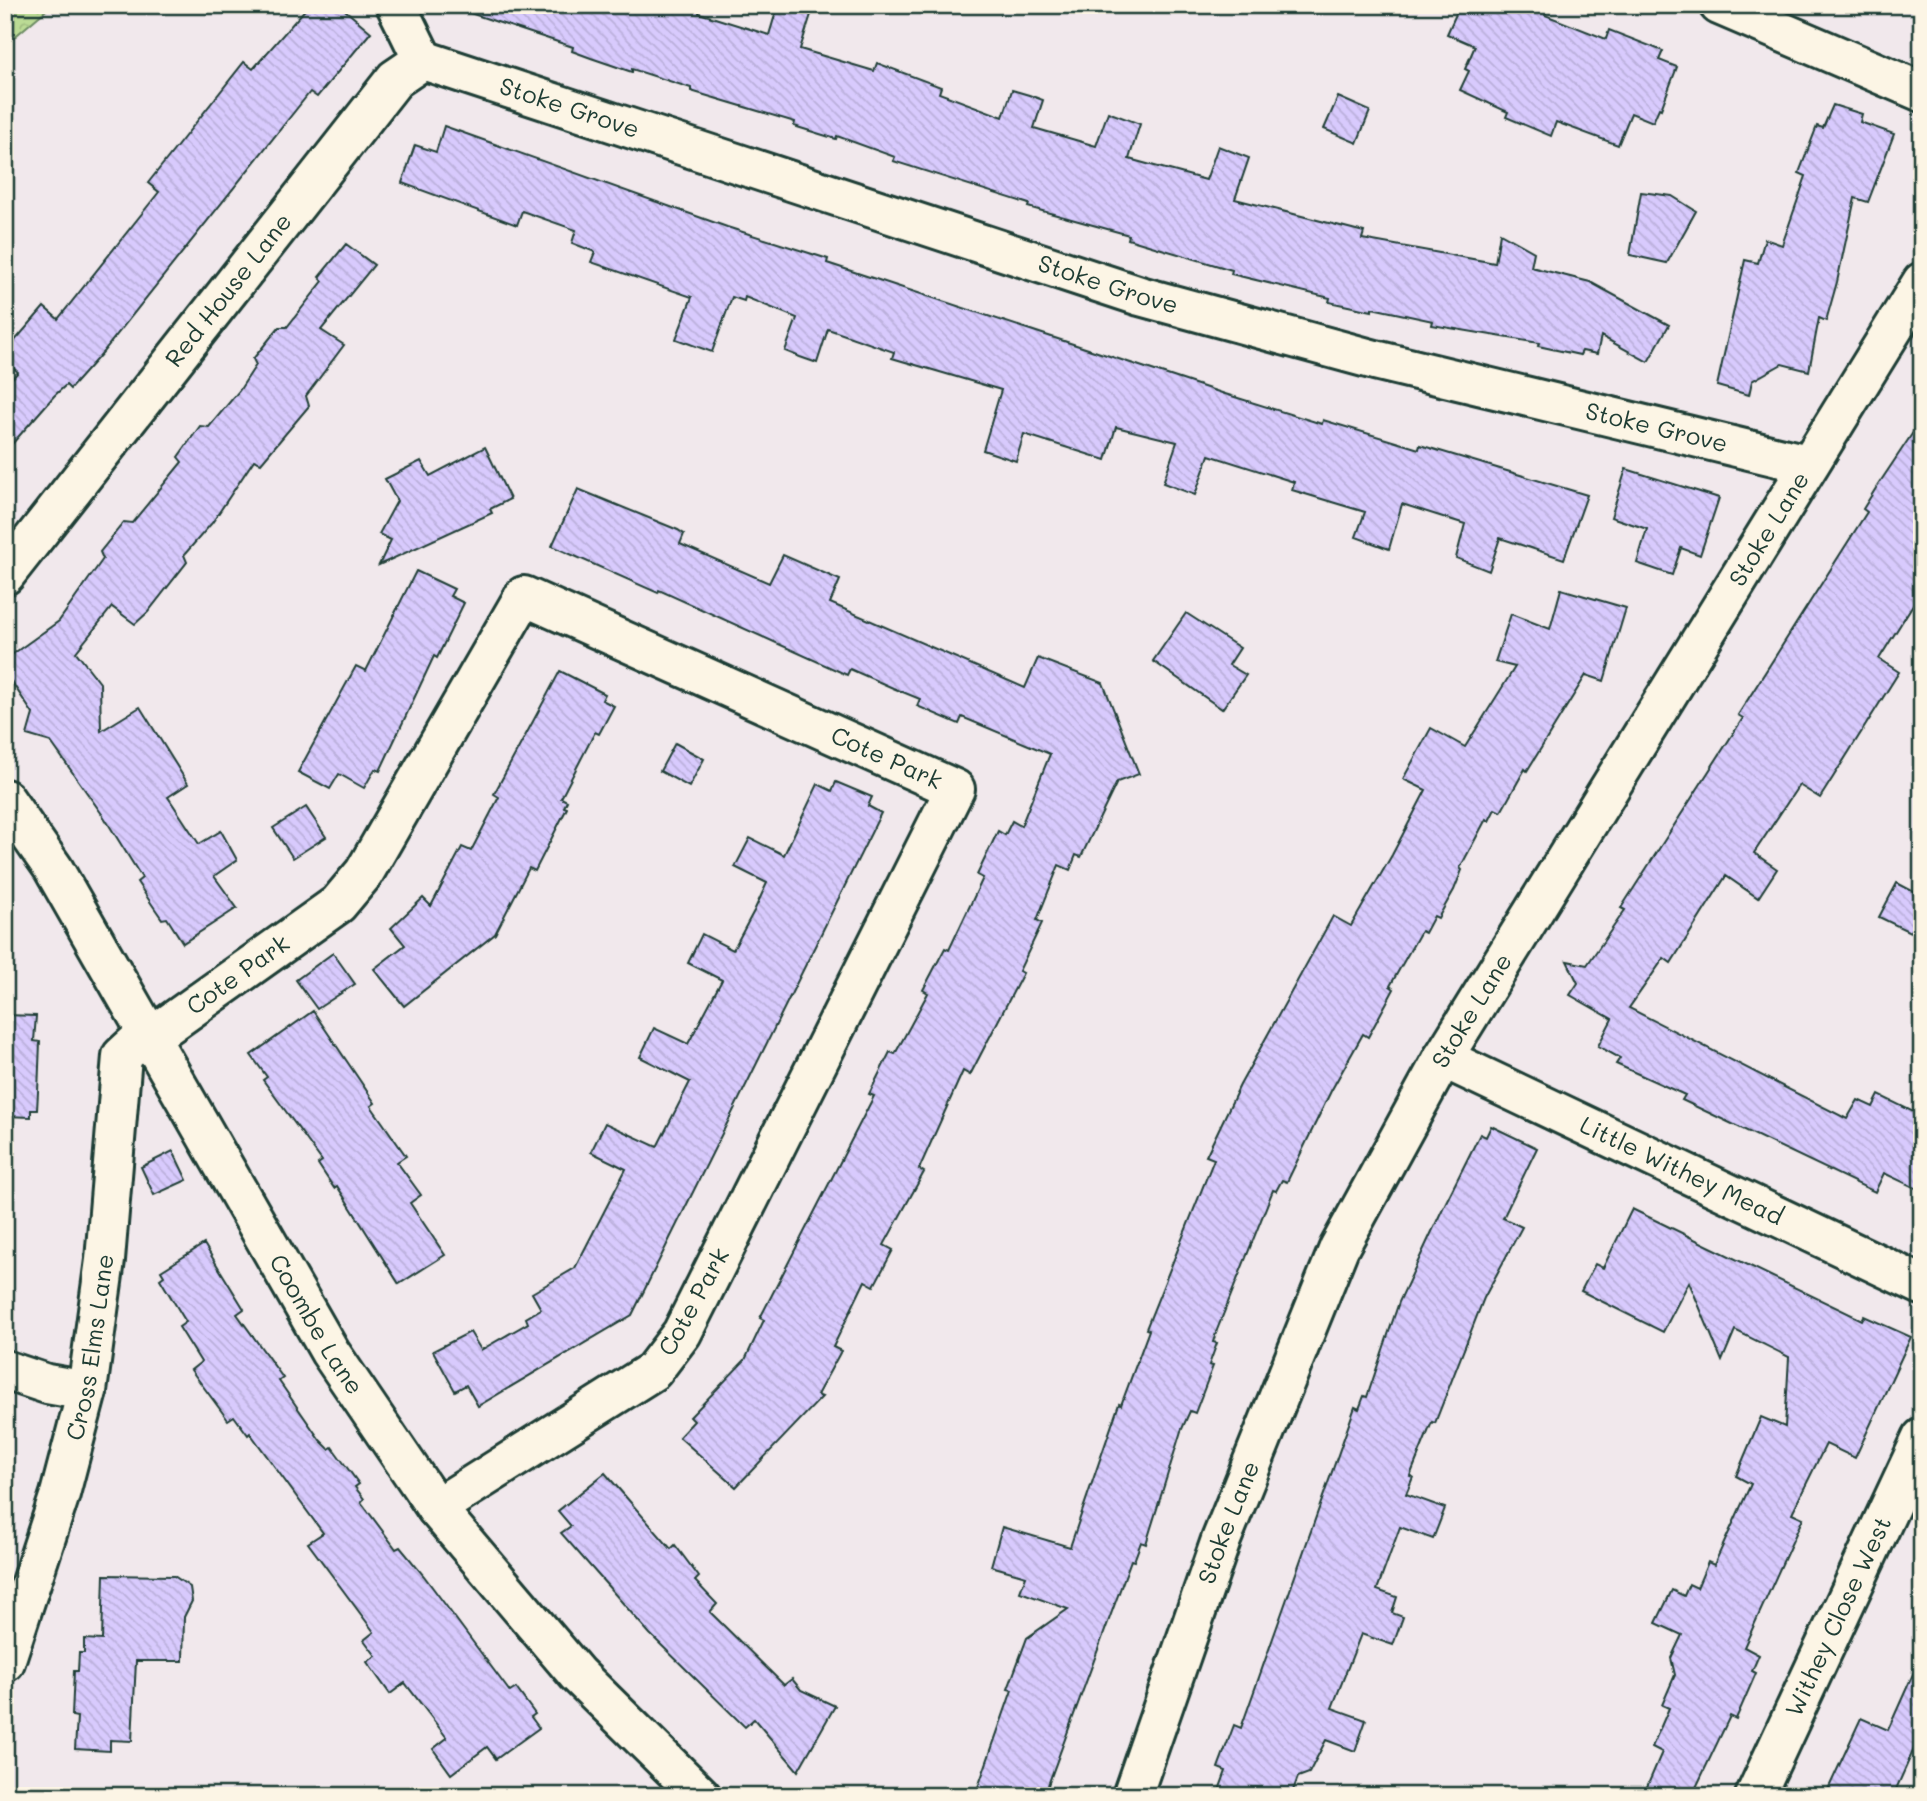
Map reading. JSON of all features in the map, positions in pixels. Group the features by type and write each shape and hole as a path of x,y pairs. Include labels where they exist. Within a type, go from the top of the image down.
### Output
{"street":[{"path":"396,5 423,60"},
{"path":"1719,5 1922,92"},
{"name":"Stoke Grove","path":"423,60 1140,296 1402,366 1807,464"},
{"name":"Red House Lane","path":"5,575 395,79 423,60"},
{"name":"Stoke Lane","path":"1132,1796 1221,1540 1339,1248 1443,1058 1807,464 1922,282"},
{"name":"Cote Park","path":"149,1035 338,904 356,883 385,842 524,596 956,789 682,1333 653,1371 436,1507"},
{"name":"Coombe Lane","path":"5,799 53,868 330,1352 436,1507 577,1674 701,1796"},
{"name":"Cross Elms Lane","path":"5,1662 60,1494 88,1391 105,1260 122,1056 149,1035"},
{"name":"Little Withey Mead","path":"1443,1058 1922,1284"},
{"path":"5,1370 47,1384 88,1391"},
{"name":"Withey Close West","path":"1755,1796 1922,1438"}],"green space":[{"path":"5,5 52,5 5,45"}],"building":[{"path":"309,5 339,5 371,32 317,97 310,92 103,352 70,389 66,385 54,396 5,452 5,386 18,372 5,361 5,352 44,307 58,319 159,192 148,183 244,62 253,69"},
{"path":"465,5 701,5 699,13 769,35 778,5 814,5 800,49 874,71 877,63 941,87 939,93 1003,117 1012,90 1029,95 1043,100 1034,128 1096,146 1108,112 1140,124 1129,159 1206,180 1218,146 1249,158 1235,199 1364,232 1362,239 1495,263 1500,233 1534,252 1531,267 1590,282 1669,325 1648,362 1601,336 1597,354 1582,351 1580,355 1538,346 1539,343 1432,325 1433,321 1329,302 1330,298 1231,274 1232,270 1128,239 1129,235 1028,207 1029,204 893,161 895,157 837,136 836,139 794,126 795,122 591,58 572,51 573,47 464,11"},
{"path":"1460,5 1549,5 1545,15 1606,39 1609,30 1663,51 1659,60 1677,67 1661,109 1659,108 1653,122 1631,113 1618,145 1556,122 1551,136 1506,117 1508,112 1460,90 1469,71 1465,69 1475,46 1447,34"},
{"path":"1338,97 1370,111 1357,143 1324,129"},
{"path":"1833,105 1862,114 1860,122 1894,134 1868,202 1855,198 1837,282 1826,321 1819,318 1809,371 1782,364 1752,381 1749,395 1717,386 1745,260 1758,263 1765,239 1782,245 1806,176 1799,173 1817,126 1823,128"},
{"path":"444,126 727,227 828,259 827,263 1225,394 1322,424 1323,420 1419,449 1420,445 1587,495 1564,559 1500,538 1489,571 1456,558 1465,524 1402,504 1389,549 1356,537 1365,512 1292,490 1294,482 1209,455 1195,495 1163,483 1177,442 1116,427 1106,460 1024,434 1016,461 983,450 1001,390 892,358 894,352 828,329 817,363 800,357 785,351 797,318 745,297 744,301 732,297 712,352 676,339 692,297 591,262 595,252 572,243 576,230 522,211 517,225 402,183 415,145 436,152"},
{"path":"1641,192 1672,196 1696,211 1667,263 1630,255"},
{"path":"346,244 374,265 321,330 344,345 306,396 309,406 261,463 254,460 212,523 184,555 187,562 148,612 135,624 112,607 76,652 100,683 101,731 140,707 188,784 168,797 199,844 221,831 237,860 214,876 237,908 183,943 167,918 162,919 137,882 142,878 104,817 51,742 27,735 33,714 7,675 10,656 59,621 103,559 100,552 124,522 132,523 182,462 178,457 200,426 209,427 239,391 256,365 253,359 279,327 287,327 323,281 319,277"},
{"path":"1922,419 1922,590 1879,659 1899,672 1820,798 1799,785 1754,853 1777,869 1758,898 1726,876 1671,963 1664,958 1629,1008 1847,1119 1858,1100 1873,1107 1879,1095 1922,1116 1922,1191 1884,1173 1875,1192 1682,1100 1685,1095 1616,1064 1620,1058 1598,1046 1612,1019 1570,995 1578,983 1567,961 1587,965 1625,910 1621,908 1743,718 1738,715 1867,512 1863,509 1876,488"},
{"path":"485,447 510,499 490,509 492,513 379,565 391,540 379,534 397,501 385,479 421,461 430,476"},
{"path":"1626,469 1719,498 1700,555 1681,548 1672,575 1637,563 1647,529 1611,517"},
{"path":"578,489 678,530 684,534 680,544 769,583 783,555 840,580 830,603 1025,688 1038,658 1103,683 1139,774 1117,782 1081,857 1076,855 1070,870 1059,865 1037,920 1042,923 1019,971 1023,973 970,1075 963,1071 919,1169 924,1172 884,1245 893,1250 874,1286 865,1281 833,1347 841,1351 817,1395 822,1397 736,1487 679,1437 694,1421 690,1417 745,1360 764,1320 760,1318 874,1096 869,1094 890,1052 895,1054 928,993 923,990 945,948 949,950 983,878 977,875 998,831 1005,835 1012,821 1021,826 1050,754 962,717 959,724 917,706 920,699 850,669 847,675 659,590 658,593 552,546"},
{"path":"416,571 454,589 450,596 464,603 437,658 434,656 380,771 375,769 364,788 339,774 330,789 298,772 356,666 366,671"},
{"path":"1561,589 1626,608 1604,681 1586,675 1527,771 1525,769 1501,812 1495,809 1489,821 1486,819 1460,868 1462,870 1454,890 1438,918 1434,916 1425,933 1421,931 1390,986 1394,989 1368,1037 1363,1034 1331,1091 1287,1182 1282,1180 1276,1191 1273,1190 1217,1330 1213,1342 1217,1343 1209,1365 1213,1366 1195,1413 1190,1411 1181,1431 1146,1544 1141,1542 1134,1561 1131,1560 1044,1796 975,1796 1012,1690 1008,1689 1027,1638 1068,1609 1020,1592 1026,1576 991,1566 1002,1527 1070,1547 1119,1404 1121,1405 1149,1330 1146,1329 1214,1159 1206,1156 1240,1085 1333,916 1351,926 1392,855 1426,790 1403,779 1431,728 1465,747 1515,667 1495,662 1511,614 1550,629"},
{"path":"1186,613 1240,648 1229,665 1246,675 1222,709 1153,661"},
{"path":"560,671 605,694 602,700 614,706 599,734 595,732 561,798 567,801 564,807 567,808 535,871 529,868 495,934 404,1006 374,969 405,945 391,928 423,898 431,906 462,847 471,851 499,797 494,794"},
{"path":"675,743 704,759 689,787 660,771"},
{"path":"836,782 872,797 868,806 881,813 632,1315 478,1406 466,1385 455,1391 433,1351 470,1332 481,1350 528,1323 526,1318 541,1309 532,1293 575,1268 626,1169 591,1152 605,1123 657,1147 690,1082 640,1057 654,1028 688,1044 722,980 688,963 702,934 733,950 754,911 767,883 735,867 750,838 784,855 818,784 832,791"},
{"path":"306,807 326,837 293,858 273,828"},
{"path":"1897,883 1922,896 1922,909 1910,932 1879,917"},
{"path":"333,953 355,984 317,1009 296,980"},
{"path":"313,1011 375,1103 371,1106 406,1156 397,1162 421,1195 410,1203 445,1255 399,1284 337,1186 334,1188 318,1164 322,1161 263,1080 267,1077 251,1055"},
{"path":"5,1015 36,1016 34,1041 40,1042 38,1092 37,1110 31,1110 31,1117 5,1116"},
{"path":"1491,1126 1537,1148 1503,1218 1522,1227 1484,1298 1435,1423 1432,1422 1410,1476 1413,1477 1406,1494 1445,1508 1433,1539 1400,1527 1377,1590 1397,1597 1392,1613 1403,1617 1393,1645 1361,1634 1332,1708 1366,1720 1355,1751 1326,1740 1309,1773 1298,1777 1291,1796 1217,1796 1226,1771 1218,1768 1234,1725 1241,1728 1355,1407 1359,1409 1364,1396 1367,1397 1399,1302 1443,1208 1480,1134 1486,1137"},
{"path":"173,1151 187,1180 154,1195 141,1167"},
{"path":"1632,1209 1862,1320 1864,1316 1911,1337 1855,1458 1826,1444 1792,1513 1803,1518 1744,1647 1759,1655 1752,1671 1756,1673 1736,1719 1730,1716 1692,1796 1643,1796 1662,1752 1652,1747 1669,1708 1662,1705 1675,1675 1671,1658 1682,1635 1656,1623 1672,1590 1684,1596 1689,1584 1697,1588 1708,1562 1714,1565 1751,1484 1736,1476 1761,1417 1785,1427 1789,1357 1735,1330 1722,1361 1689,1282 1663,1332 1581,1291 1595,1264 1603,1268"},
{"path":"204,1244 244,1309 237,1314 283,1378 279,1381 320,1440 329,1449 332,1447 359,1484 355,1487 364,1499 361,1502 396,1549 400,1547 424,1576 510,1692 516,1688 535,1714 531,1717 539,1728 496,1759 487,1747 451,1774 433,1749 447,1738 405,1683 390,1694 367,1662 376,1656 364,1640 374,1632 308,1543 323,1533 250,1433 248,1435 234,1416 228,1420 191,1370 201,1362 179,1327 186,1322 160,1279 164,1276 161,1271"},
{"path":"605,1473 671,1549 675,1545 699,1577 695,1581 717,1604 710,1612 784,1685 792,1679 801,1690 835,1706 798,1771 754,1719 745,1727 650,1634 561,1533 571,1526 558,1511"},
{"path":"104,1575 174,1576 190,1587 192,1601 184,1617 183,1661 136,1661 132,1741 110,1740 110,1751 75,1749 77,1717 72,1716 74,1671 78,1671 79,1653 84,1653 84,1639 102,1640"},
{"path":"1922,1654 1922,1731 1893,1796 1825,1796 1861,1718 1888,1730"}]}
